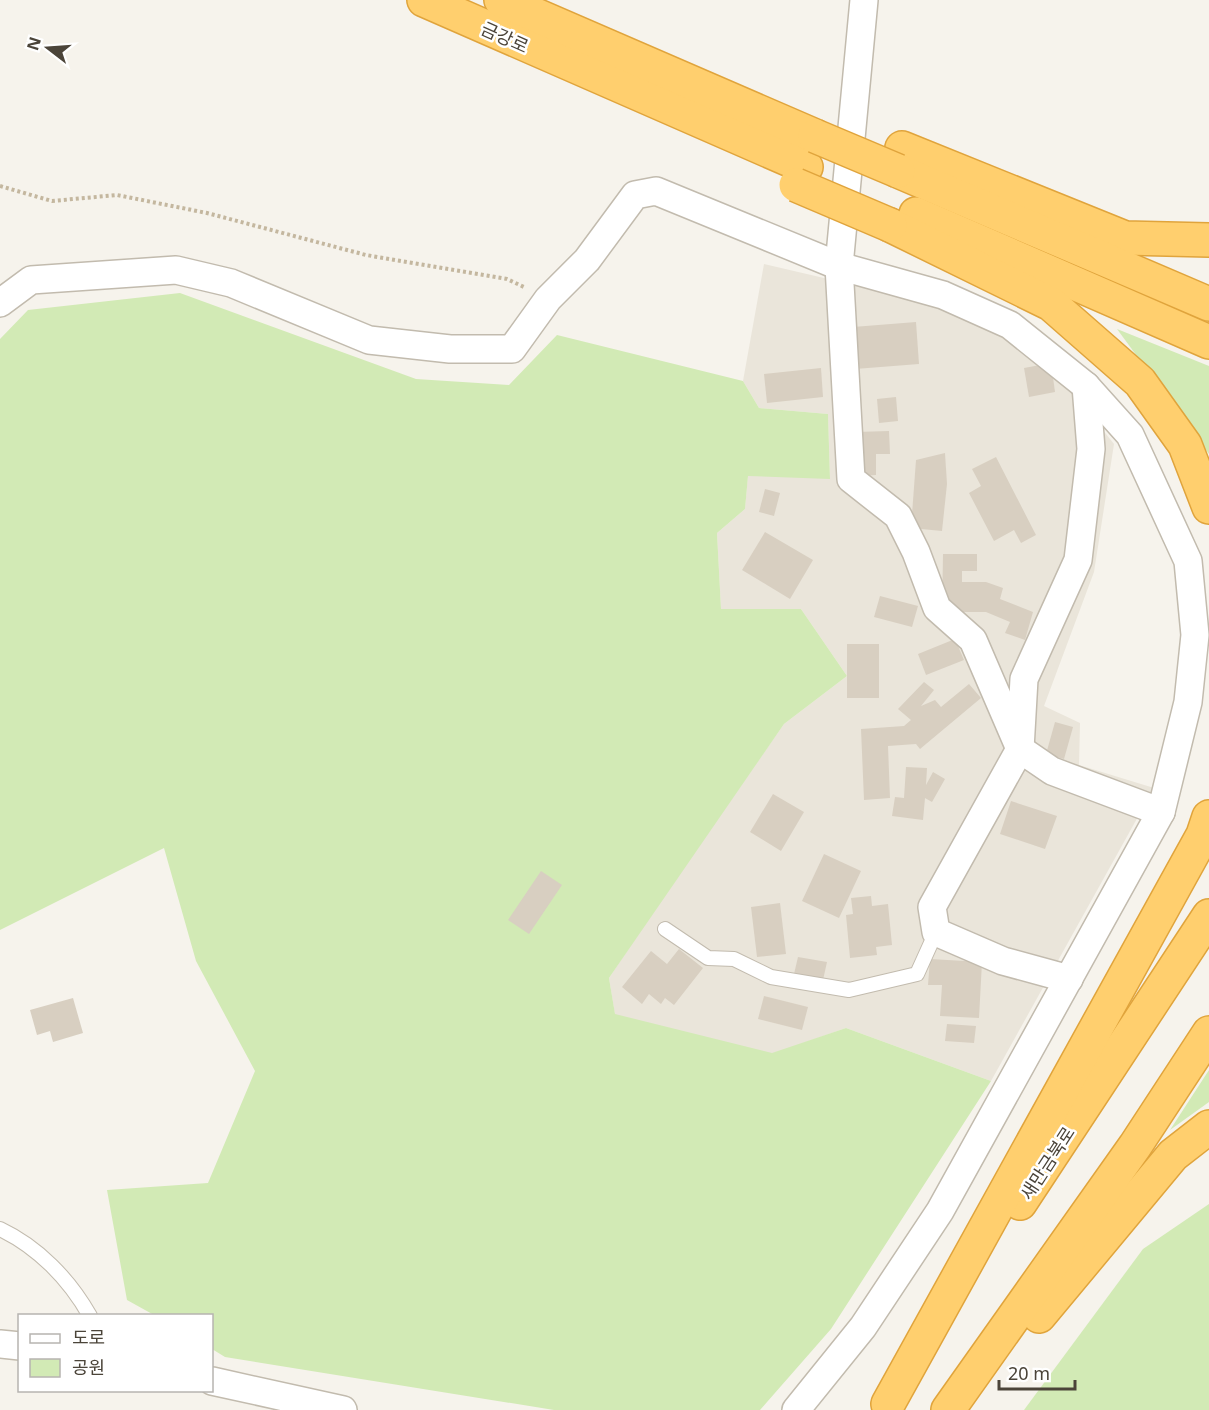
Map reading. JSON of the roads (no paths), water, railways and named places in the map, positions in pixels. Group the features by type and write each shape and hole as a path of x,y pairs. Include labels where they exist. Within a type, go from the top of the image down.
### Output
{"highway":[{"name":"금강로","path":"424,0 587,73 801,176 891,214"},
{"name":"금강로","path":"501,0 584,38 900,160"},
{"path":"900,160 1125,238 1209,240"},
{"path":"900,160 1209,304"},
{"path":"891,214 1209,342"},
{"path":"891,214 1051,304 1140,382 1185,445 1209,507"},
{"path":"886,1407 1203,835 1209,817"},
{"name":"새만금북로","path":"886,1407 1209,916"},
{"path":"948,1410 1135,1146 1209,1033"},
{"path":"961,1410 1173,1155 1209,1126"}],"street":[{"path":"864,0 839,266 851,479 898,516 916,552 937,608 973,640 1020,749 1052,771 1161,812"},
{"path":"0,303 31,280 176,270 231,283 369,340 450,349 512,349 548,299 587,260 634,195 656,191 839,266 943,295 1010,325 1086,386 1130,435 1188,561 1194,635 1188,702 1161,812 940,1211 863,1327 796,1410"},
{"path":"1069,979 1004,961 936,932 932,908 1020,749 1023,679 1078,560 1091,449 1086,386"},
{"path":"0,1344 18,1346"},
{"path":"213,1381 343,1410"}],"lane":[{"path":"665,929 708,958 734,959 771,978 849,990 917,974 936,932"},
{"path":"0,1229 20,1239 62,1275 89,1314"}]}
